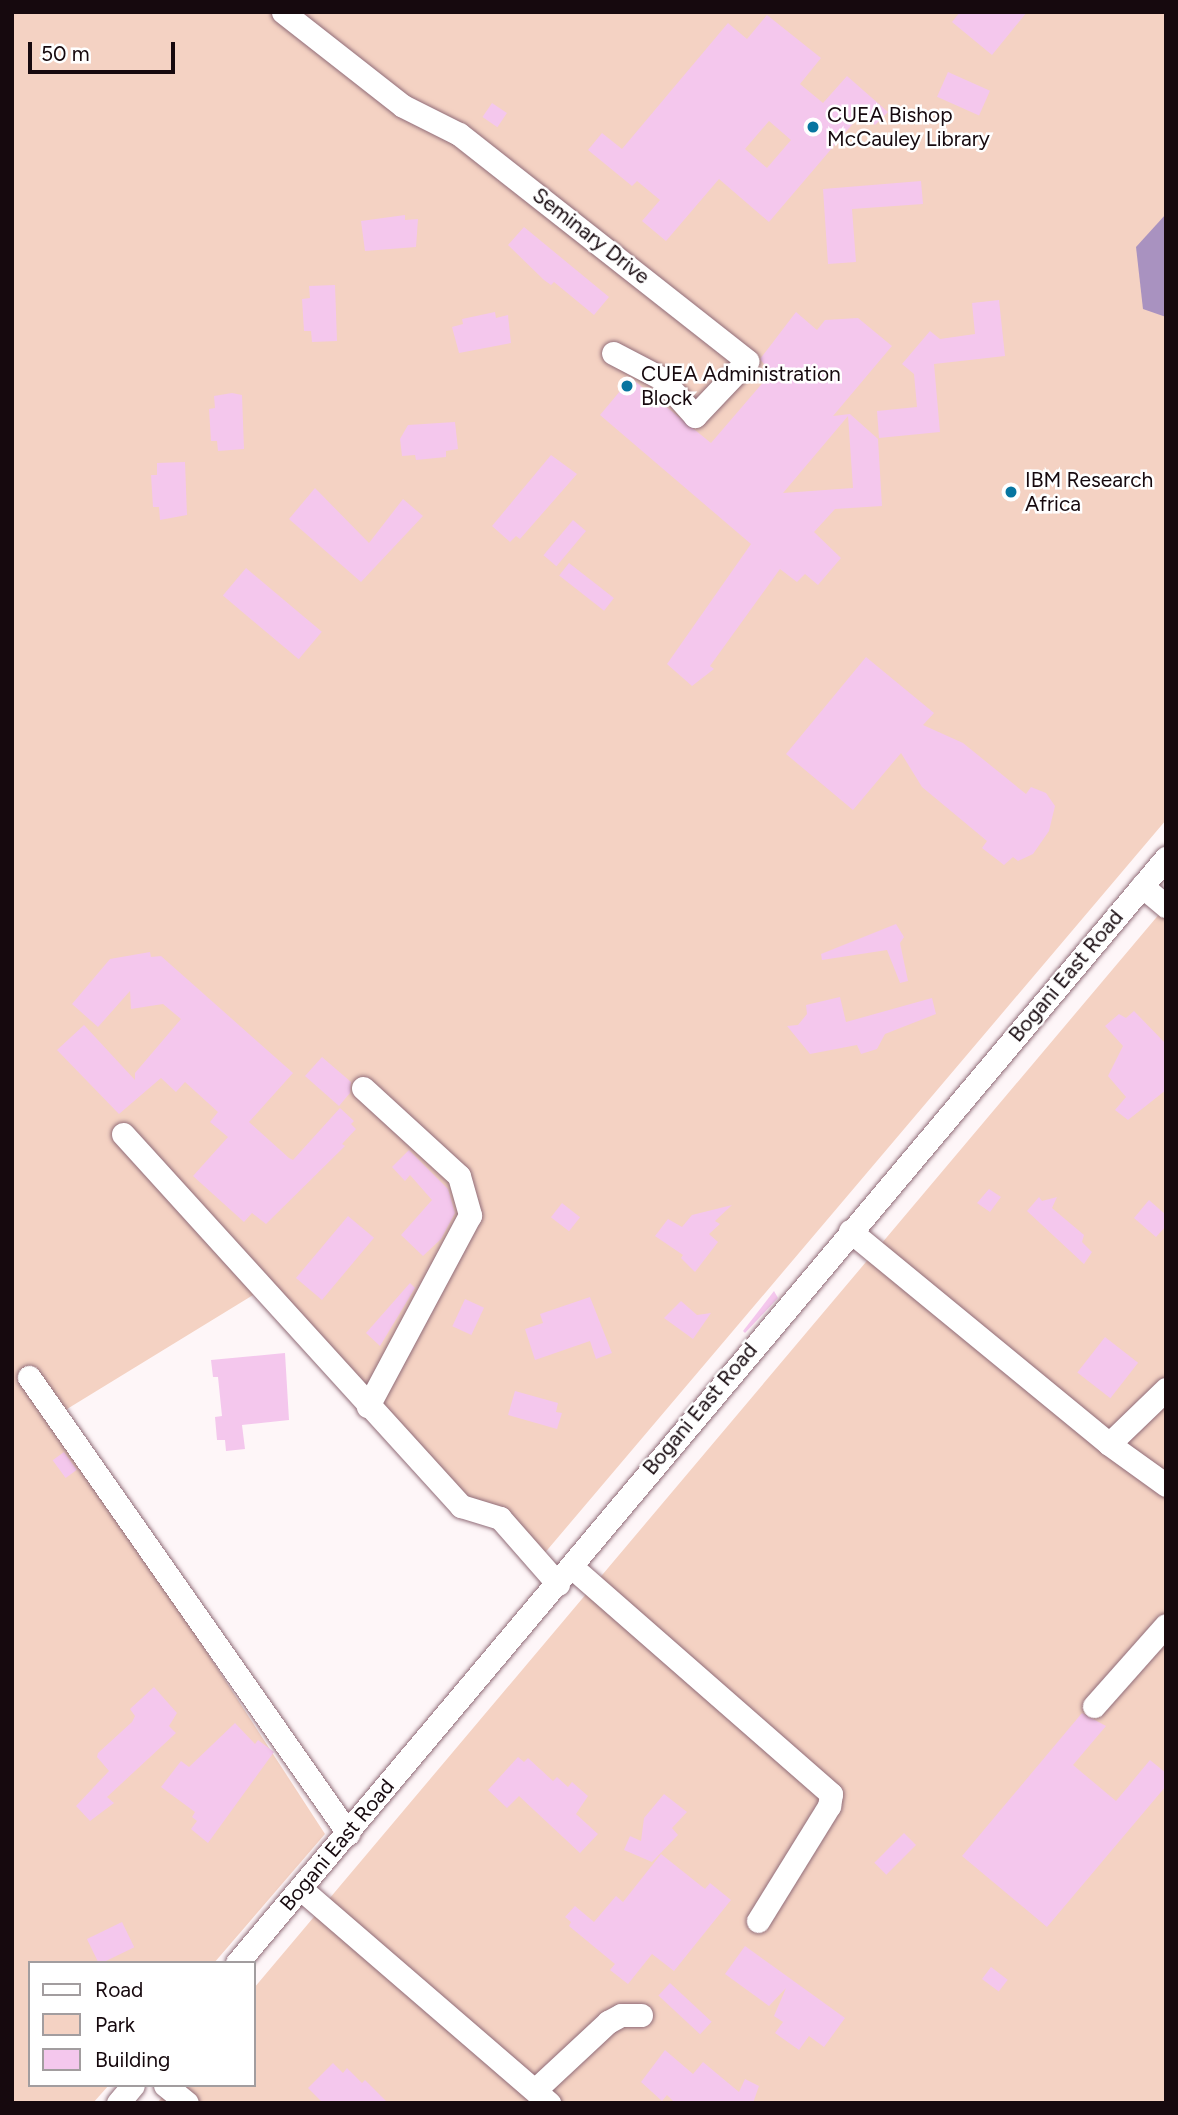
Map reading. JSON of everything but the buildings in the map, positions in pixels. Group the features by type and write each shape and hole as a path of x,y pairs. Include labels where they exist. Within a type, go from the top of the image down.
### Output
{"street":[{"name":"Seminary Drive","path":"283,12 403,106 459,134 747,361 695,416 661,378 613,353"},
{"name":"Bogani East Road","path":"239,1961 566,1576 850,1231 1166,858"},
{"path":"1142,886 1166,906"},
{"path":"363,1088 459,1176 470,1216 368,1406"},
{"path":"123,1135 461,1506 500,1518 566,1576 828,1789 829,1806 758,1921"},
{"path":"850,1231 1109,1444 1166,1485"},
{"path":"29,1377 348,1833"},
{"path":"1109,1444 1166,1389"},
{"path":"1094,1706 1166,1625"},
{"path":"301,1889 542,2096 608,2022 621,2015 641,2015"},
{"path":"118,2103 131,2087"},
{"path":"167,2087 187,2103"}],"green space":[{"path":"12,12 1166,12 1166,820 532,1568 271,1284 54,1417 325,1834 216,1961 28,1961 28,2087 107,2087 93,2103 12,2103"},
{"path":"1166,906 1166,2103 157,2103 170,2087 256,2087 256,1986"}],"shaded area":[{"path":"1166,214 1166,317 1143,309 1136,247"}],"place":[{"name":"CUEA Bishop McCauley Library","path":"813,127"},
{"name":"CUEA Administration Block","path":"627,386"},
{"name":"IBM Research Africa","path":"1011,492"}]}
